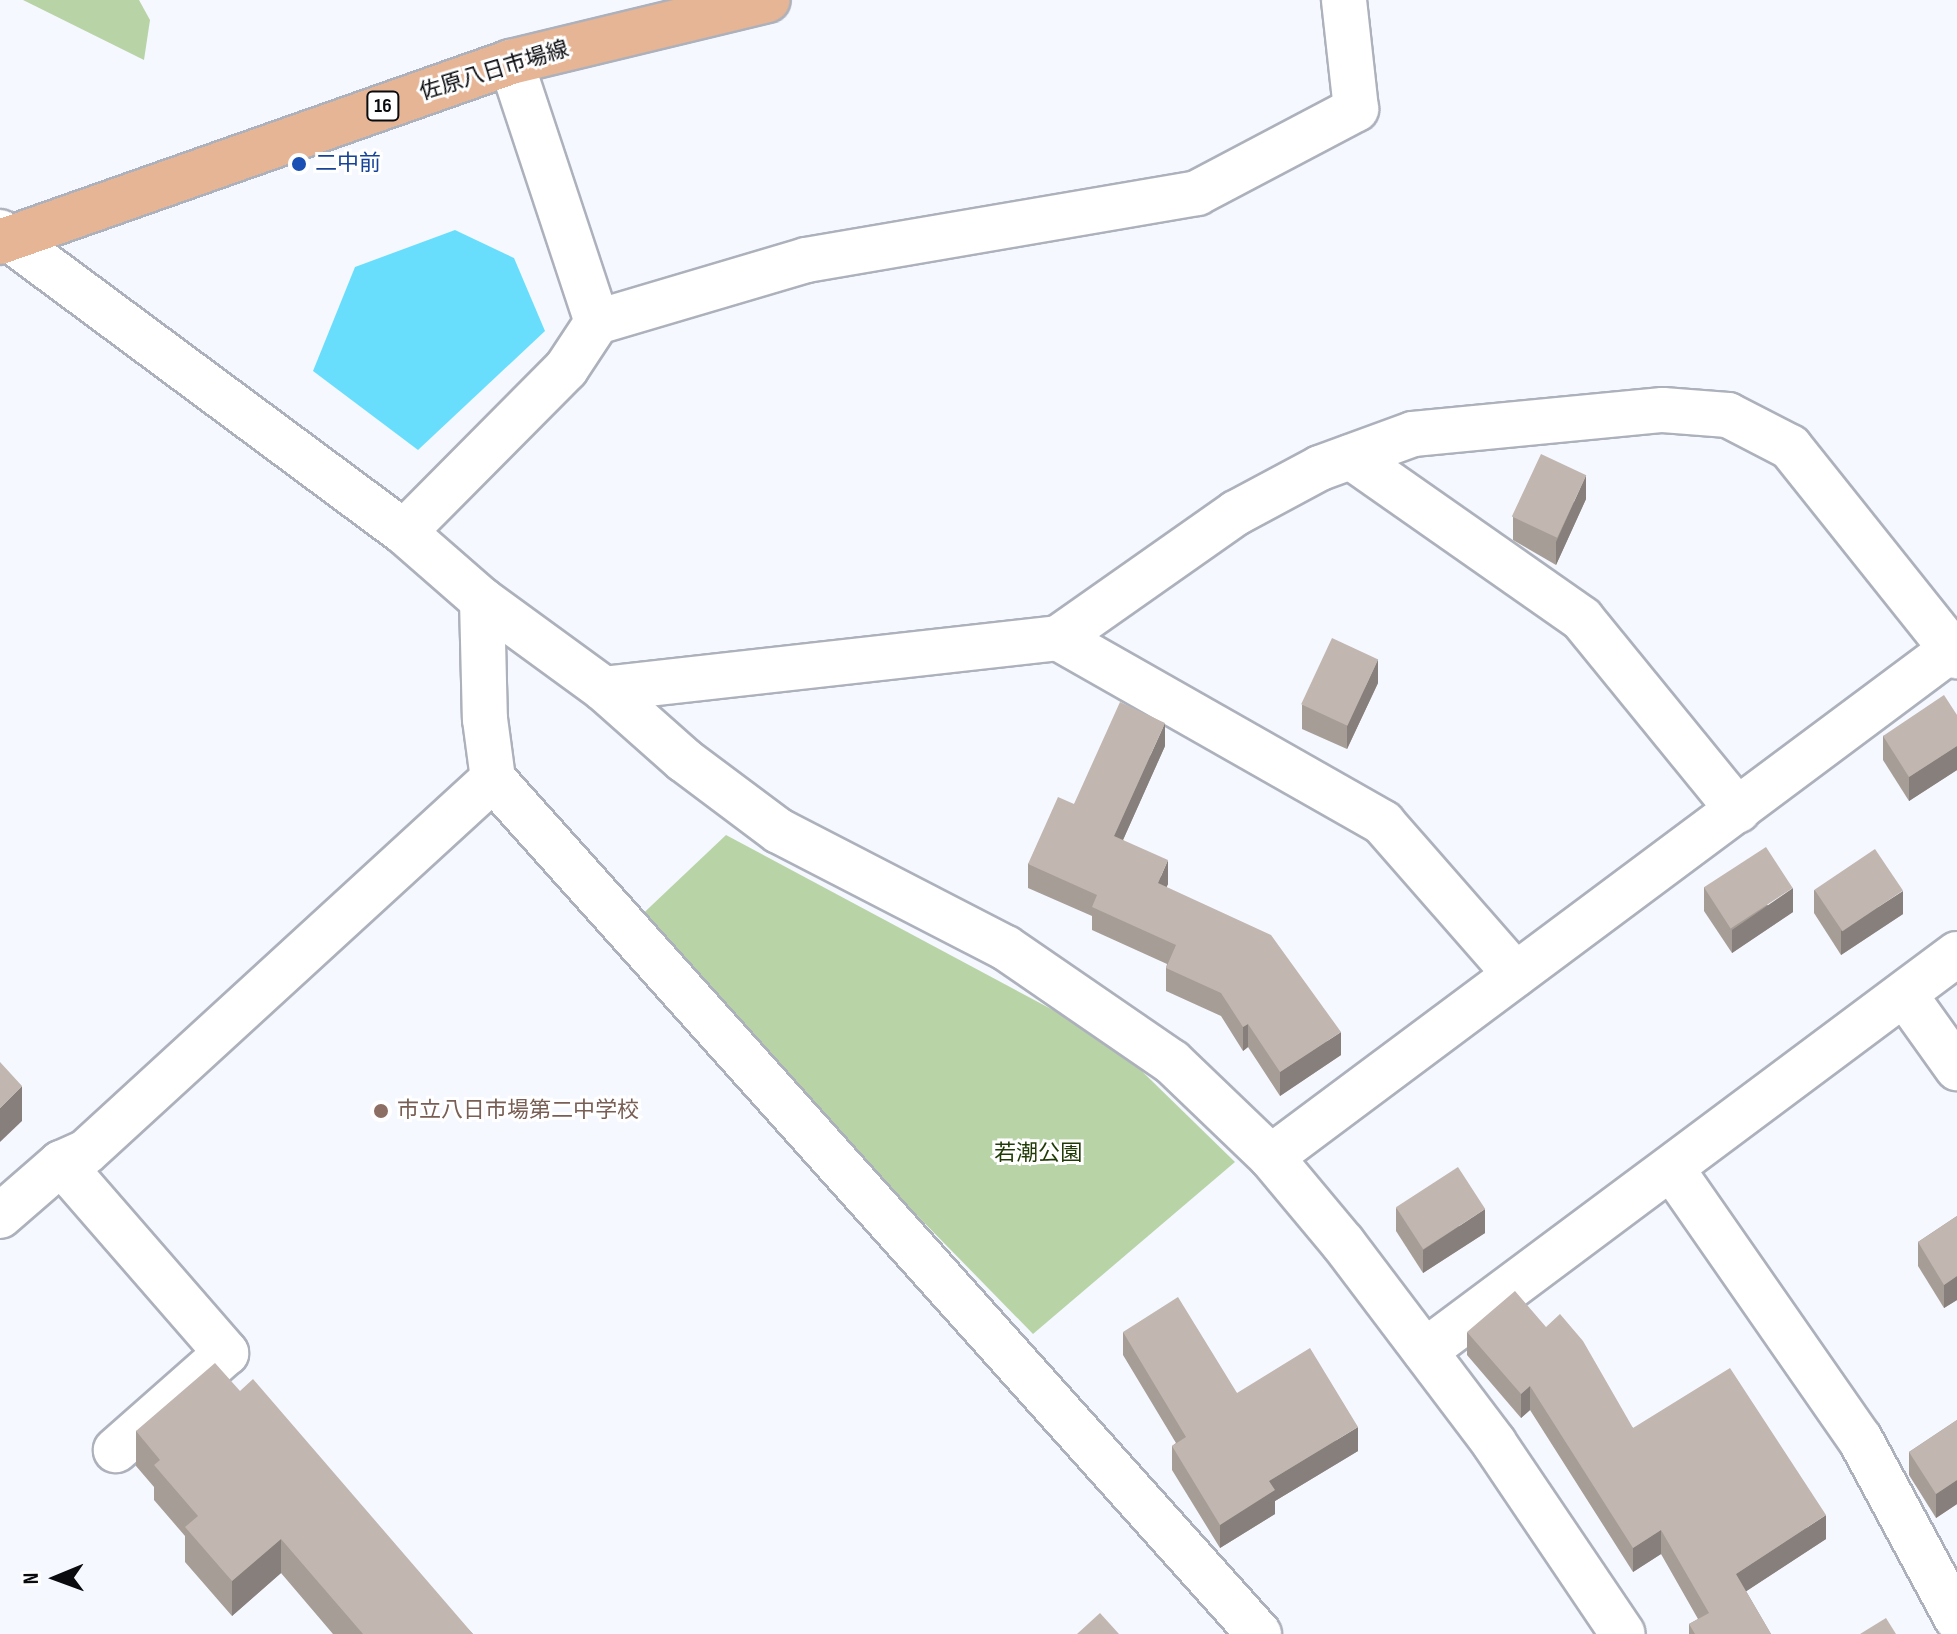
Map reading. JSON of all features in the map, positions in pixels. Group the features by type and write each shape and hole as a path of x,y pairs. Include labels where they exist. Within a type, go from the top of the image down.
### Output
{"main road":[{"name":"佐原八日市場線","path":"2,238 511,62 768,0"}],"street":[{"path":"404,532 566,369 597,322 806,260 1197,193 1356,109 1344,0"},
{"path":"511,62 597,322"},
{"path":"2,238 404,532 482,600 604,689 684,760 779,831 1006,948 1172,1062 1271,1157 1425,1351 1623,1634"},
{"path":"604,689 1058,638 1236,513 1351,457 1413,434 1564,417 1663,410 1728,415 1790,447 1954,652 1271,1157"},
{"path":"1351,457 1582,619 1738,810"},
{"path":"482,600 485,719 493,779 1259,1634"},
{"path":"1058,638 1383,823 1515,974"},
{"path":"0,1216 61,1163 86,1152 493,779"},
{"path":"1425,1351 1957,954"},
{"path":"1905,995 1957,1068"},
{"path":"61,1163 226,1353 116,1450"},
{"path":"1672,1169 1860,1439 1957,1619"}],"green space":[{"path":"23,0 139,0 150,20 144,60"},
{"name":"若潮公園","path":"726,835 1111,1041 1235,1162 1033,1334 632,924"}],"water":[{"path":"455,230 514,258 545,331 418,450 313,371 355,267"}],"building":[{"path":"1541,454 1586,475 1557,538 1512,517"},
{"path":"1332,638 1378,660 1347,726 1301,704"},
{"path":"1944,695 1957,715 1957,746 1909,777 1883,736"},
{"path":"1120,702 1165,723 1114,836 1168,860 1158,883 1271,935 1341,1032 1280,1072 1248,1024 1243,1027 1221,993 1166,968 1176,945 1092,907 1097,895 1028,864 1058,797 1074,804"},
{"path":"1766,847 1793,888 1731,928 1704,887"},
{"path":"1875,849 1903,890 1842,931 1814,890"},
{"path":"0,1062 22,1086 0,1108"},
{"path":"1458,1167 1485,1209 1423,1249 1396,1207"},
{"path":"1957,1216 1957,1276 1944,1285 1918,1242"},
{"path":"1515,1291 1546,1327 1560,1314 1583,1341 1633,1428 1730,1368 1826,1515 1736,1574 1771,1634 1695,1634 1689,1624 1709,1613 1661,1530 1633,1548 1530,1386 1521,1394 1467,1332"},
{"path":"1178,1297 1237,1393 1310,1348 1358,1427 1269,1481 1275,1490 1220,1525 1172,1446 1186,1437 1123,1332"},
{"path":"215,1363 240,1391 253,1379 473,1634 363,1634 281,1539 232,1581 185,1527 198,1516 154,1465 160,1460 136,1431"},
{"path":"1957,1420 1957,1480 1936,1494 1909,1452"},
{"path":"1100,1613 1119,1634 1077,1634"},
{"path":"1886,1618 1896,1634 1860,1634"}],"place":[{"name":"二中前","path":"299,164"},
{"name":"市立八日市場第二中学校","path":"381,1111"}]}
